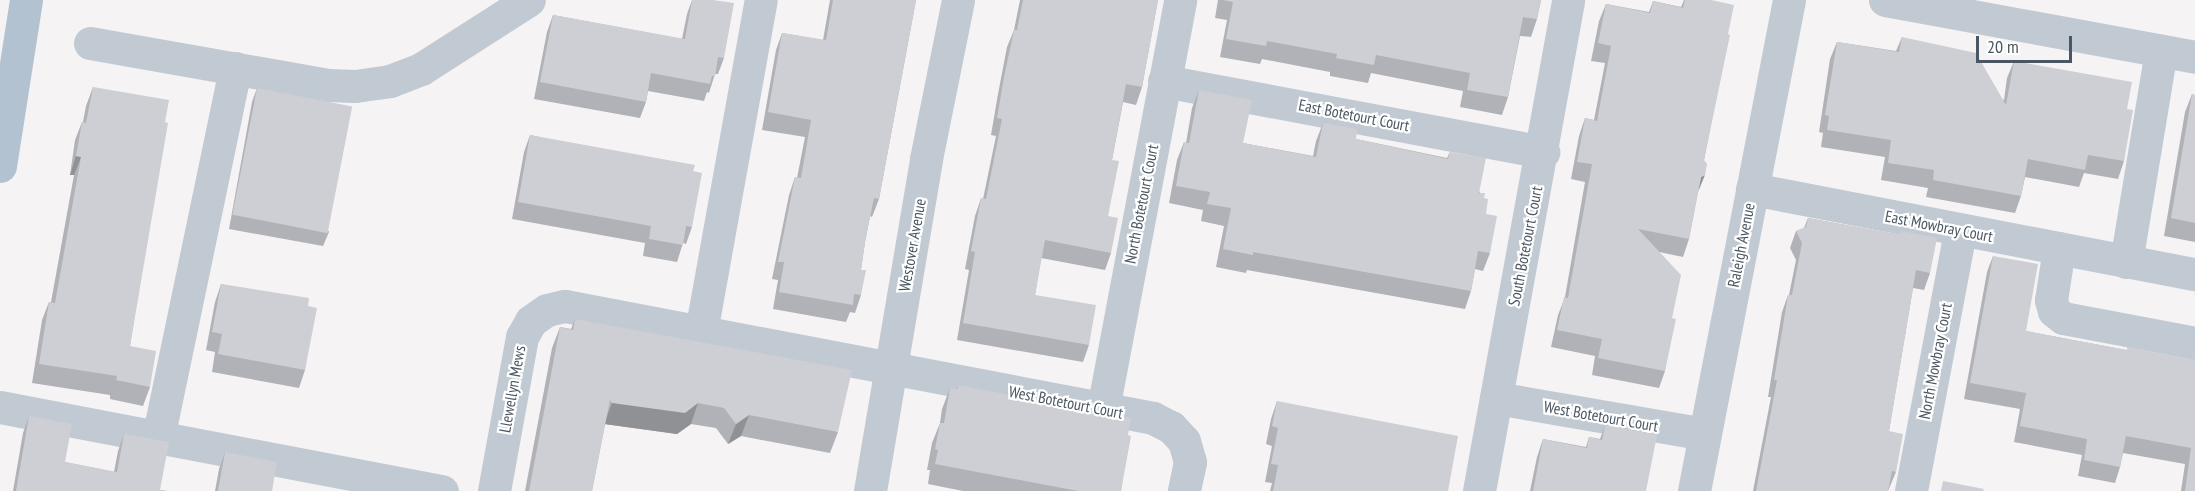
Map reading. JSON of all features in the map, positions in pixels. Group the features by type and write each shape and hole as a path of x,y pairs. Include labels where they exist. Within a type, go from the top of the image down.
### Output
{"main road":[{"path":"0,166 26,0"}],"street":[{"path":"90,43 328,85 355,86 390,81 421,69 529,0"},
{"path":"701,332 761,0"},
{"name":"Westover Avenue","path":"870,491 926,159 958,0"},
{"name":"North Botetourt Court","path":"1103,409 1180,0"},
{"name":"South Botetourt Court","path":"1479,491 1543,152 1568,0"},
{"name":"Raleigh Avenue","path":"1694,491 1789,0"},
{"path":"1885,0 2195,57"},
{"path":"2126,262 2161,51"},
{"path":"158,438 235,68"},
{"name":"East Botetourt Court","path":"1164,81 1543,152"},
{"name":"East Mowbray Court","path":"1752,189 1960,231 2195,274"},
{"name":"North Mowbray Court","path":"1911,491 1960,231"},
{"path":"2059,248 2051,300 2054,311 2063,318 2195,343"},
{"name":"Llewellyn Mews","path":"494,491 522,337 531,321 547,310 565,306 891,367"},
{"name":"West Botetourt Court","path":"891,367 1153,418 1171,427 1184,441 1190,462 1184,491"},
{"name":"West Botetourt Court","path":"1496,398 1705,434"},
{"path":"0,407 442,491"}],"building":[{"path":"692,0 734,3 724,58 718,57 715,76 712,76 710,84 651,73 646,102 540,82 553,15 685,39"},
{"path":"833,0 916,0 879,199 874,198 865,242 861,270 866,270 861,295 854,294 853,305 779,292 784,262 778,262 795,177 801,178 811,120 768,112 782,33 826,40"},
{"path":"1023,0 1158,0 1142,87 1126,84 1112,160 1119,161 1108,216 1118,218 1111,253 1045,240 1035,295 1096,305 1089,345 963,323 975,252 971,251 981,198 986,199 1002,119 997,118 1004,77"},
{"path":"1223,0 1541,0 1537,19 1523,17 1508,97 1467,90 1470,73 1376,55 1374,65 1336,58 1337,54 1267,41 1266,46 1226,39 1233,2"},
{"path":"1685,0 1711,0 1734,5 1704,160 1707,164 1705,175 1701,177 1689,239 1638,229 1681,275 1672,318 1676,319 1665,371 1598,358 1602,339 1557,330 1564,297 1568,298 1592,164 1577,162 1585,118 1597,121 1611,46 1598,43 1606,4 1650,13 1653,1 1683,8"},
{"path":"1902,37 1976,53 2006,105 2014,61 2132,82 2127,109 2133,110 2124,161 2088,155 2085,170 2028,159 2021,196 1933,180 1934,170 1888,163 1891,140 1827,130 1829,116 1825,115 1837,42 1899,52"},
{"path":"93,87 169,100 165,122 168,123 130,346 156,351 150,387 116,380 117,376 39,364 49,302 55,303 81,157 76,156 82,122 86,123"},
{"path":"257,88 352,107 328,233 232,215"},
{"path":"1199,90 1252,100 1243,143 1316,157 1323,123 1357,129 1356,139 1448,159 1450,152 1486,158 1479,193 1485,193 1484,198 1488,199 1486,214 1497,216 1490,253 1478,251 1471,291 1253,252 1253,255 1223,249 1231,208 1207,204 1210,192 1176,186 1184,142 1189,143"},
{"path":"2192,94 2195,95 2195,223 2171,218"},
{"path":"530,135 695,165 693,171 702,173 692,227 686,226 683,245 649,239 651,226 518,202"},
{"path":"1808,218 1900,235 1901,231 1937,238 1930,273 1916,270 1889,431 1903,434 1896,472 1892,471 1888,491 1756,491 1777,380 1774,380 1788,295 1792,295 1802,243 1796,231 1806,227"},
{"path":"1993,256 2038,264 2026,331 2195,360 2195,491 2185,491 2191,448 2126,436 2120,467 2084,460 2087,439 2020,426 2026,393 1970,383"},
{"path":"221,284 309,298 308,306 317,308 305,370 218,354 222,334 212,332"},
{"path":"575,319 852,370 838,432 749,415 736,424 724,408 698,403 685,413 612,403 610,400 592,491 529,491 560,327 573,330"},
{"path":"958,385 1131,418 1128,435 1131,436 1121,491 1078,491 935,464 938,450 935,449 940,423 944,423 950,388 958,389"},
{"path":"1277,401 1458,436 1448,491 1273,491 1278,465 1271,464 1278,428 1272,426"},
{"path":"29,416 72,424 65,462 117,472 124,434 169,442 160,490 167,491 16,491"},
{"path":"1605,425 1657,435 1646,491 1533,491 1543,439 1587,448 1589,437 1602,440"},
{"path":"225,452 277,462 272,491 218,491"},
{"path":"1943,481 1984,489 1983,491 1941,491"}]}
